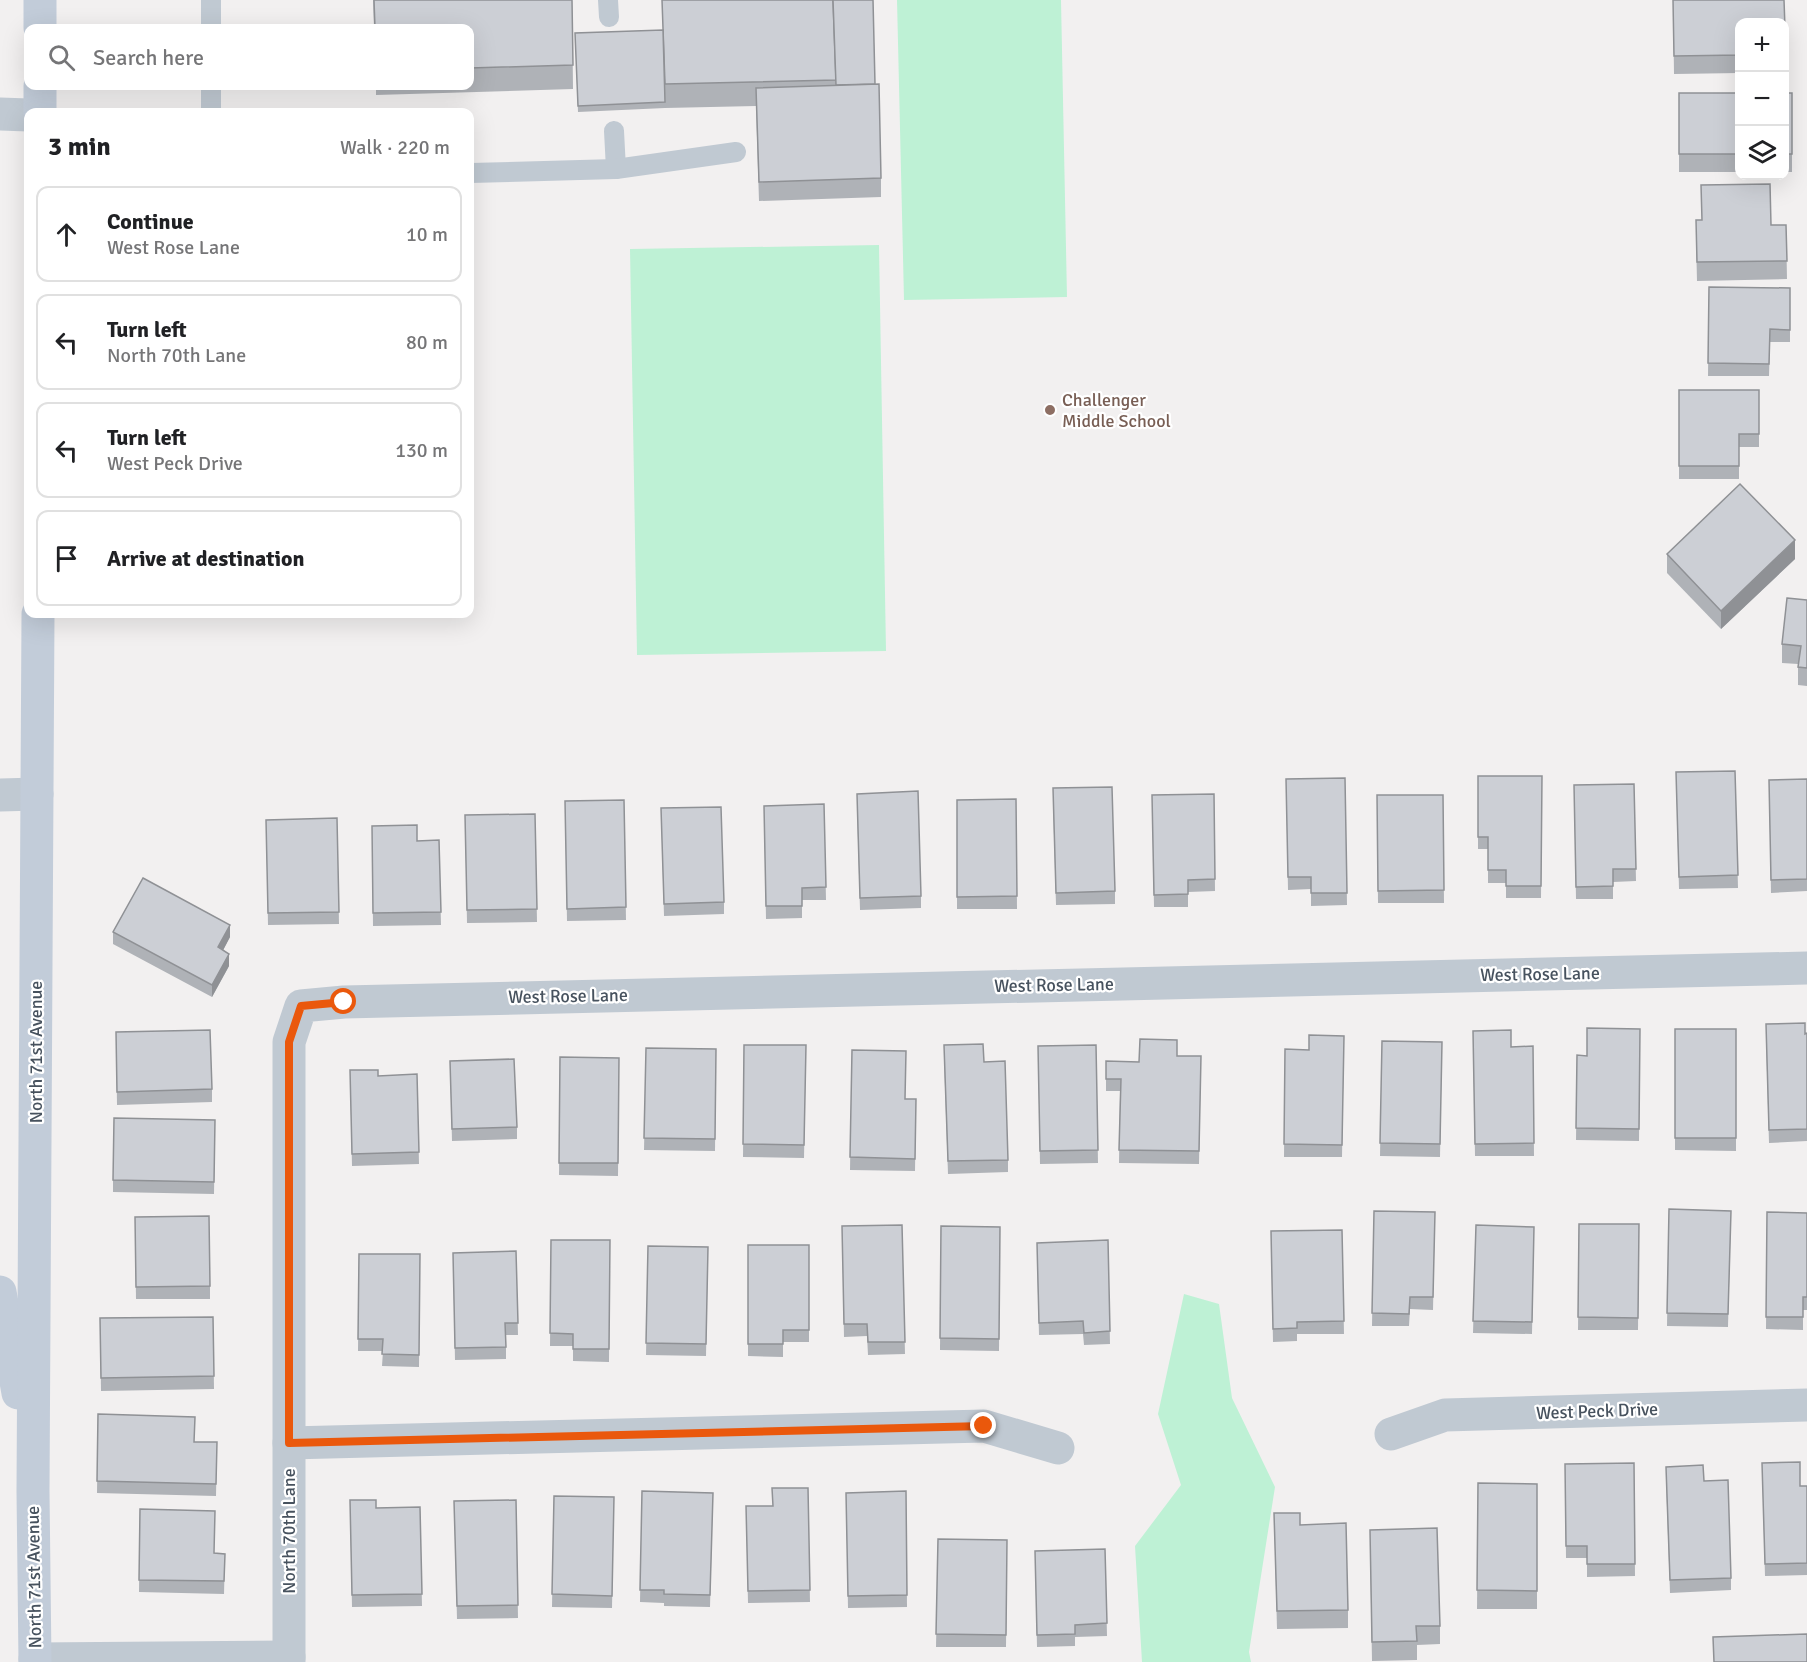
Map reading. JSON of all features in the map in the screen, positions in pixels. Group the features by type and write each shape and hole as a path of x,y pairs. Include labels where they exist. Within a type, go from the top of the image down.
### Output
{"street":[{"path":"40,0 40,24"},
{"path":"40,90 40,108"},
{"path":"0,114 24,115"},
{"name":"North 71st Avenue","path":"35,1660 33,1491 38,618"},
{"path":"0,795 37,794"},
{"name":"West Rose Lane","path":"301,1006 344,1002 1807,968"},
{"name":"North 70th Lane","path":"289,1659 289,1042 301,1006"},
{"name":"North 71st Avenue","path":"0,1292 33,1491"},
{"name":"West Peck Drive","path":"1391,1434 1445,1415 1807,1404"},
{"path":"289,1443 984,1426 1058,1448"},
{"path":"35,1660 289,1659"}],"lane":[{"path":"211,0 211,24"},
{"path":"211,90 211,108"},
{"path":"614,131 616,169"},
{"path":"474,173 616,169 736,152"}],"green space":[{"path":"897,0 1061,0 1067,297 904,300"},
{"path":"879,245 886,651 637,655 630,249"},
{"path":"1184,1294 1219,1304 1232,1398 1275,1487 1249,1652 1251,1662 1142,1662 1135,1546 1181,1485 1158,1414"}],"building":[{"path":"374,0 572,0 573,65 474,68 474,24 375,24"},
{"path":"662,0 833,0 836,80 665,84"},
{"path":"833,0 873,0 875,84 836,85"},
{"path":"1673,0 1784,0 1785,18 1735,18 1735,55 1674,56"},
{"path":"663,30 665,102 578,106 575,33"},
{"path":"879,84 881,178 759,182 756,88"},
{"path":"1679,93 1735,93 1735,154 1679,154"},
{"path":"1789,93 1792,93 1792,154 1789,154"},
{"path":"1770,184 1771,225 1786,225 1787,261 1697,262 1696,220 1702,220 1701,185"},
{"path":"1709,287 1790,288 1790,330 1770,329 1769,364 1708,363"},
{"path":"1679,390 1759,390 1759,434 1739,434 1739,466 1679,466"},
{"path":"1740,484 1795,540 1721,611 1667,554"},
{"path":"1787,598 1807,600 1807,668 1798,667 1801,646 1782,644"},
{"path":"1735,771 1738,875 1679,877 1676,772"},
{"path":"1478,776 1542,776 1541,886 1506,886 1506,870 1488,870 1488,837 1478,837"},
{"path":"1345,778 1347,893 1311,893 1311,877 1288,877 1286,779"},
{"path":"1807,779 1807,879 1771,880 1769,780"},
{"path":"1634,784 1636,869 1613,869 1613,886 1576,887 1574,785"},
{"path":"1112,787 1115,891 1056,893 1053,788"},
{"path":"918,791 921,896 860,898 857,794"},
{"path":"1214,794 1215,879 1188,880 1188,894 1154,895 1152,795"},
{"path":"1377,795 1443,795 1444,890 1378,891"},
{"path":"1016,799 1017,896 957,897 957,800"},
{"path":"624,800 626,907 567,909 565,801"},
{"path":"824,804 826,887 802,888 802,906 766,906 764,806"},
{"path":"721,807 724,902 664,904 661,808"},
{"path":"535,814 537,909 467,910 465,815"},
{"path":"337,818 339,912 268,913 266,820"},
{"path":"417,825 417,841 439,840 441,912 373,913 372,826"},
{"path":"143,878 230,925 218,947 229,954 212,985 113,932"},
{"path":"1805,1023 1805,1034 1807,1033 1807,1129 1769,1130 1766,1024"},
{"path":"1587,1028 1640,1029 1639,1129 1576,1128 1577,1055 1587,1056"},
{"path":"1675,1029 1736,1029 1736,1138 1675,1138"},
{"path":"210,1030 212,1089 117,1092 116,1032"},
{"path":"1511,1030 1511,1047 1533,1046 1534,1143 1475,1144 1473,1031"},
{"path":"1309,1035 1344,1036 1342,1145 1284,1144 1285,1049 1309,1050"},
{"path":"1140,1039 1177,1040 1177,1056 1201,1056 1199,1151 1119,1150 1121,1079 1106,1079 1106,1061 1139,1062"},
{"path":"1382,1041 1442,1042 1440,1144 1380,1143"},
{"path":"983,1044 984,1062 1005,1061 1008,1160 948,1161 944,1045"},
{"path":"744,1045 806,1045 804,1145 743,1144"},
{"path":"1096,1045 1098,1150 1040,1151 1038,1046"},
{"path":"646,1048 716,1049 715,1139 644,1138"},
{"path":"852,1050 906,1051 905,1099 916,1099 915,1159 850,1157"},
{"path":"560,1057 619,1058 618,1163 559,1163"},
{"path":"514,1059 517,1127 452,1129 450,1061"},
{"path":"350,1070 378,1070 378,1076 417,1074 419,1152 352,1154"},
{"path":"114,1118 215,1120 214,1182 113,1180"},
{"path":"1669,1209 1731,1211 1728,1314 1667,1313"},
{"path":"1374,1211 1435,1212 1433,1297 1410,1297 1409,1314 1372,1313"},
{"path":"1767,1212 1807,1213 1807,1297 1803,1297 1803,1317 1766,1317"},
{"path":"209,1216 210,1286 136,1287 135,1217"},
{"path":"1579,1224 1639,1224 1638,1318 1578,1317"},
{"path":"902,1225 905,1342 868,1342 867,1324 844,1324 842,1226"},
{"path":"1476,1225 1534,1227 1532,1322 1473,1321"},
{"path":"941,1226 1000,1227 999,1339 940,1338"},
{"path":"1342,1230 1344,1321 1297,1322 1297,1328 1273,1329 1271,1231"},
{"path":"551,1240 610,1240 609,1349 573,1349 573,1334 550,1333"},
{"path":"1108,1240 1110,1331 1084,1333 1083,1321 1039,1323 1037,1243"},
{"path":"748,1245 809,1245 809,1330 783,1330 783,1344 748,1344"},
{"path":"648,1246 708,1247 706,1344 646,1343"},
{"path":"516,1251 518,1323 505,1323 506,1347 455,1348 453,1253"},
{"path":"359,1254 420,1254 419,1355 382,1354 383,1339 358,1339"},
{"path":"213,1317 214,1376 101,1378 100,1318"},
{"path":"98,1414 195,1417 194,1442 217,1442 216,1484 97,1481"},
{"path":"1800,1462 1800,1486 1807,1486 1807,1563 1765,1564 1762,1463"},
{"path":"1634,1463 1635,1564 1587,1564 1587,1546 1566,1546 1565,1464"},
{"path":"1703,1465 1704,1481 1728,1480 1731,1578 1670,1580 1666,1467"},
{"path":"1478,1483 1537,1484 1537,1591 1477,1590"},
{"path":"772,1488 808,1488 810,1590 748,1591 746,1506 773,1506"},
{"path":"642,1491 713,1493 710,1595 664,1594 664,1590 640,1590"},
{"path":"906,1491 907,1595 848,1596 846,1493"},
{"path":"554,1496 614,1497 612,1596 552,1594"},
{"path":"350,1500 376,1500 376,1508 420,1507 422,1594 352,1595"},
{"path":"516,1500 518,1605 457,1606 454,1501"},
{"path":"140,1509 215,1511 214,1553 225,1554 224,1581 139,1580"},
{"path":"1274,1513 1300,1513 1300,1525 1346,1523 1348,1610 1277,1611"},
{"path":"1437,1528 1440,1626 1416,1626 1417,1641 1372,1642 1370,1530"},
{"path":"938,1539 1007,1540 1006,1635 936,1634"},
{"path":"1105,1549 1107,1623 1075,1625 1075,1634 1037,1635 1035,1551"},
{"path":"1807,1634 1807,1662 1714,1662 1713,1637"}],"place":[{"name":"Challenger Middle School","path":"1050,410"}],"route":[{"path":"344,1002 301,1006 289,1042 289,1443 984,1426"}]}
